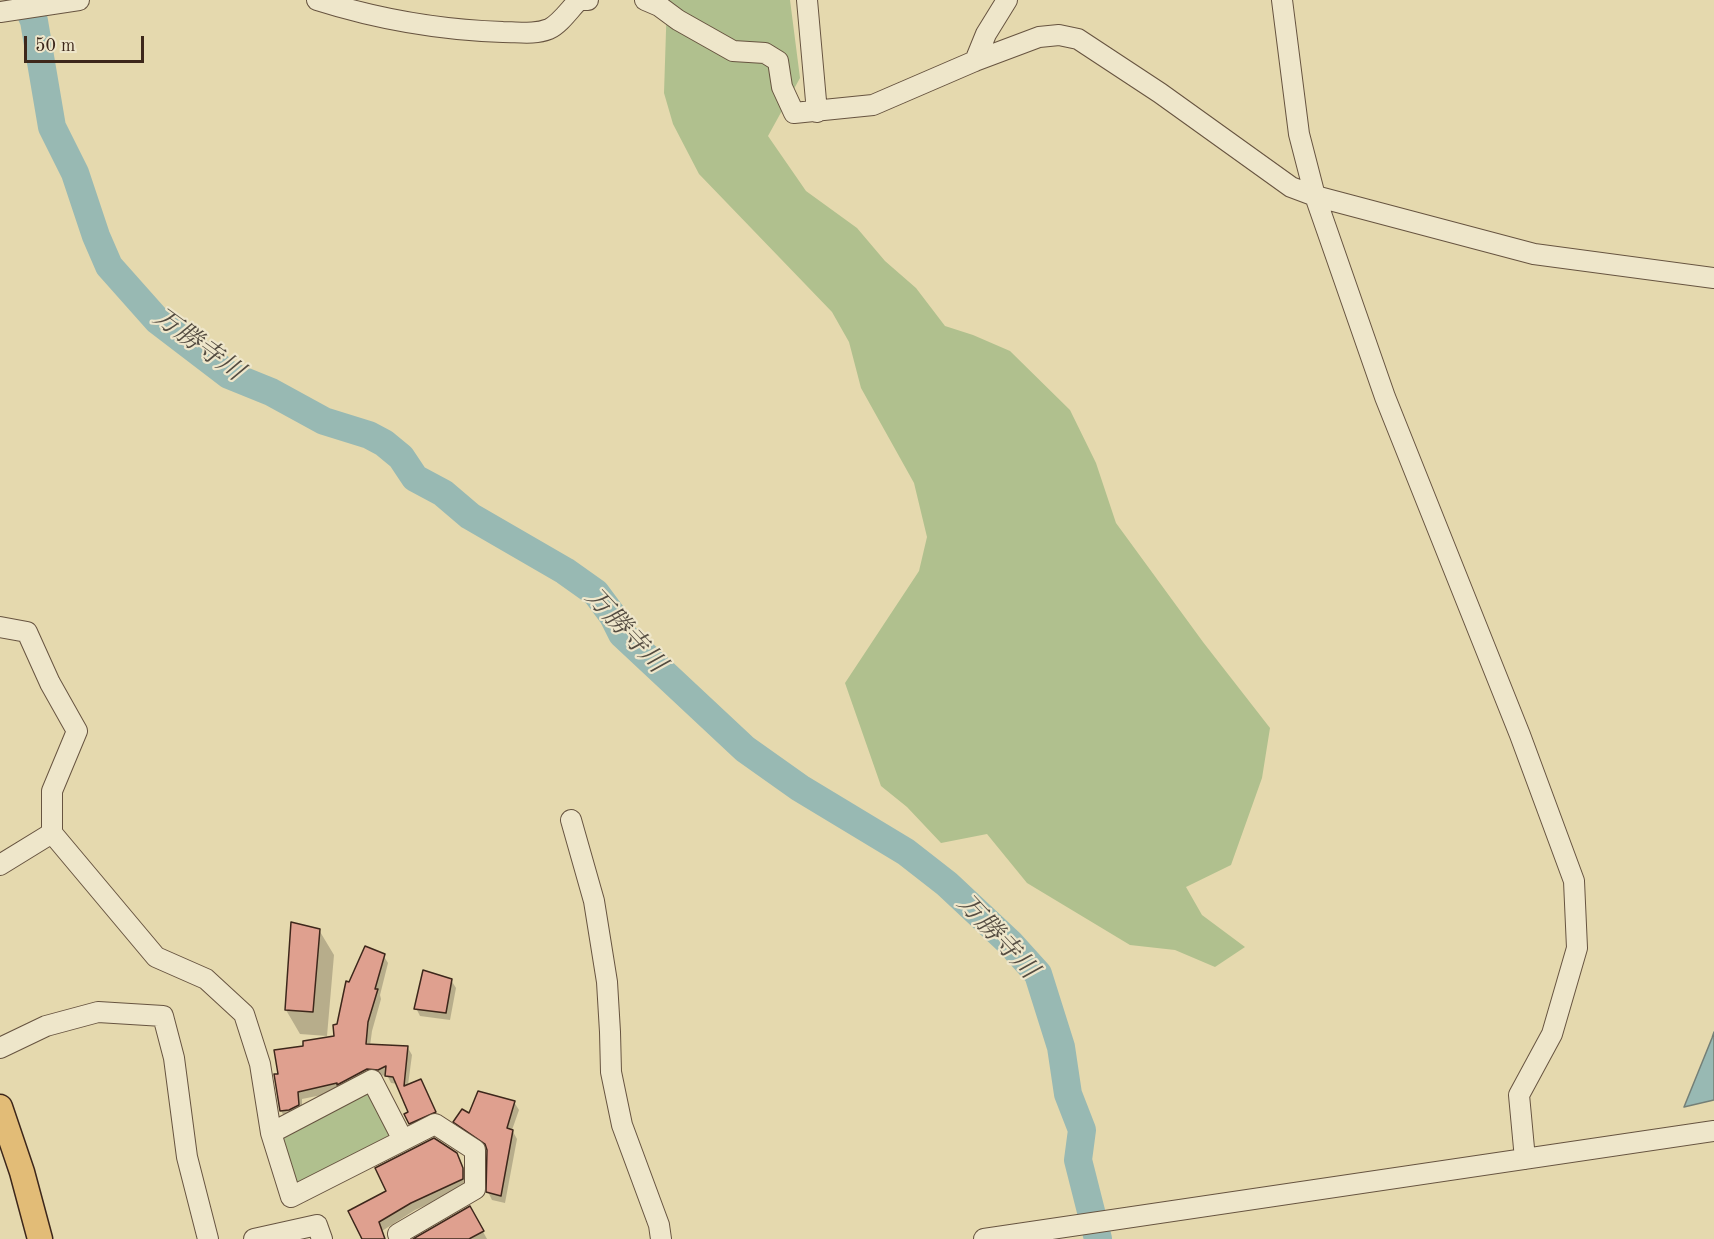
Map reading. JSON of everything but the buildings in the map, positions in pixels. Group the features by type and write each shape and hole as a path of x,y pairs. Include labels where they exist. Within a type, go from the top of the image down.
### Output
{"main road":[{"path":"0,1107 22,1172 40,1239"}],"street":[{"path":"5,11 79,0"},
{"path":"317,0 344,9 402,21 478,31 536,33 552,28 579,0 588,0"},
{"path":"645,0 659,6 678,20 733,51 765,53 778,61 782,87 794,113 873,105 975,61 1039,37 1059,35 1078,39 1160,93 1291,187 1315,196 1534,254 1714,278"},
{"path":"975,61 986,34 1007,0"},
{"path":"1282,0 1299,134 1315,196 1386,397 1520,735 1574,881 1577,948 1552,1034 1519,1095 1525,1159"},
{"path":"807,1 817,112"},
{"path":"0,627 27,632 50,684 77,731 52,791 52,833 156,957 206,979 244,1014 260,1064 271,1132 291,1197 319,1232"},
{"path":"571,819 594,901 607,982 611,1072 622,1125 659,1225 661,1239"},
{"path":"0,865 52,833"},
{"path":"0,1048 46,1026 98,1012 163,1016 174,1058 188,1157 208,1239"},
{"path":"271,1132 372,1080 403,1140"},
{"path":"291,1197 435,1124 476,1150 475,1189 398,1234 400,1239"},
{"path":"984,1239 1714,1131"},
{"path":"254,1239 319,1232"}],"green space":[{"path":"667,0 790,0 800,78 768,136 806,191 857,228 885,261 916,288 945,326 1010,351 1070,410 1096,463 1116,523 1203,642 1270,728 1262,778 1231,865 1186,887 1202,915 1245,947 1215,967 1175,950 1130,945 1027,883 987,834 941,843 907,807 881,786 845,683 919,571 927,537 914,483 861,388 849,342 832,312 699,174 673,124 664,93"},
{"path":"370,1085 393,1138 298,1187 278,1136"}],"water":[{"path":"1714,1032 1714,1100 1684,1107 1712,1038"}],"waterway":[{"name":"万勝寺川","path":"25,0 34,21 52,127 75,173 96,236 109,266 157,320 229,375 271,392 324,421 369,435 384,443 401,457 415,478 443,493 470,516 565,571 596,593 613,616 622,634 745,749 800,788 906,852 947,884 1010,943 1038,974 1061,1047 1068,1094 1082,1130 1078,1160 1098,1239"}]}
